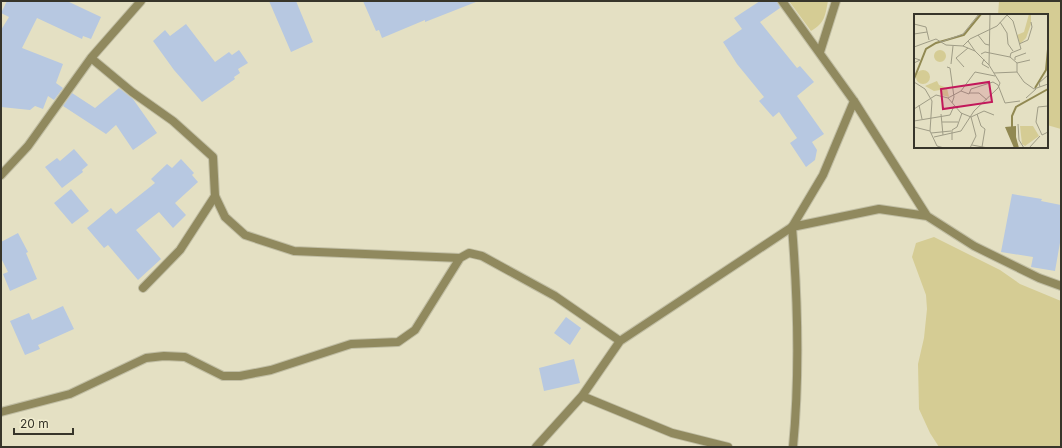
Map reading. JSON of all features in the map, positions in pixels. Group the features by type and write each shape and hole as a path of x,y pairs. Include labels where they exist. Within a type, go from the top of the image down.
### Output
{"street":[{"path":"1,175 28,146 91,58 141,1"},
{"path":"782,1 854,101 927,216"},
{"path":"820,52 836,1"},
{"path":"91,58 132,92 173,121 212,157 215,196 225,217 246,235 294,251 460,258"},
{"path":"793,447 797,401 798,298 792,227 823,175 854,101"},
{"path":"143,288 180,250 215,196"},
{"path":"536,447 582,396 620,341 792,227 879,209 927,216 974,246 1039,278 1061,286"},
{"path":"1,412 70,394 146,358 164,356 186,357 223,376 240,376 271,370 351,344 398,342 415,330 460,258 469,252 482,256 555,296 620,341"},
{"path":"582,396 672,433 728,447"}],"shaded area":[{"path":"789,1 828,1 824,19 811,31"},
{"path":"999,1 1061,1 1061,129 1048,125 1048,14 998,14"},
{"path":"934,237 1000,270 1020,284 1061,301 1061,447 939,447 930,433 919,409 918,364 924,338 927,309 926,295 912,257 916,243"}],"building":[{"path":"7,1 67,1 101,17 91,39 83,36 82,39 37,18 22,48 63,64 56,83 63,88 54,100 48,96 43,109 35,106 30,110 1,107 1,30 9,17 1,13"},
{"path":"269,1 296,1 313,42 291,52"},
{"path":"363,1 476,2 425,22 425,20 382,38 379,30 376,31"},
{"path":"760,1 777,1 780,8 760,22 797,68 800,66 814,82 797,96 824,134 812,142 817,150 815,160 806,167 790,143 797,138 779,112 773,117 759,101 764,97 737,64 723,42 742,29 734,18"},
{"path":"186,24 215,62 229,52 232,55 239,50 248,63 238,69 240,73 234,77 235,79 202,102 174,70 153,41 165,30 170,36"},
{"path":"119,88 133,99 157,133 133,150 116,125 106,134 63,106 72,93 95,108"},
{"path":"74,149 88,165 82,170 83,172 62,188 45,167 57,158 60,161"},
{"path":"181,159 194,173 192,175 198,182 175,203 186,215 173,228 159,212 136,230 161,259 138,280 108,245 104,248 87,228 111,208 116,214 155,183 151,179 167,164 172,168"},
{"path":"71,189 89,211 72,224 54,203"},
{"path":"1012,194 1042,199 1041,201 1061,205 1061,237 1055,271 1031,267 1033,257 1001,252"},
{"path":"18,233 28,252 26,253 37,279 10,291 3,274 8,272 1,258 1,242"},
{"path":"63,306 74,329 38,345 40,349 25,355 10,321 29,313 32,320"},
{"path":"566,317 581,328 570,345 554,333"},
{"path":"574,359 580,383 544,391 539,368"}]}
